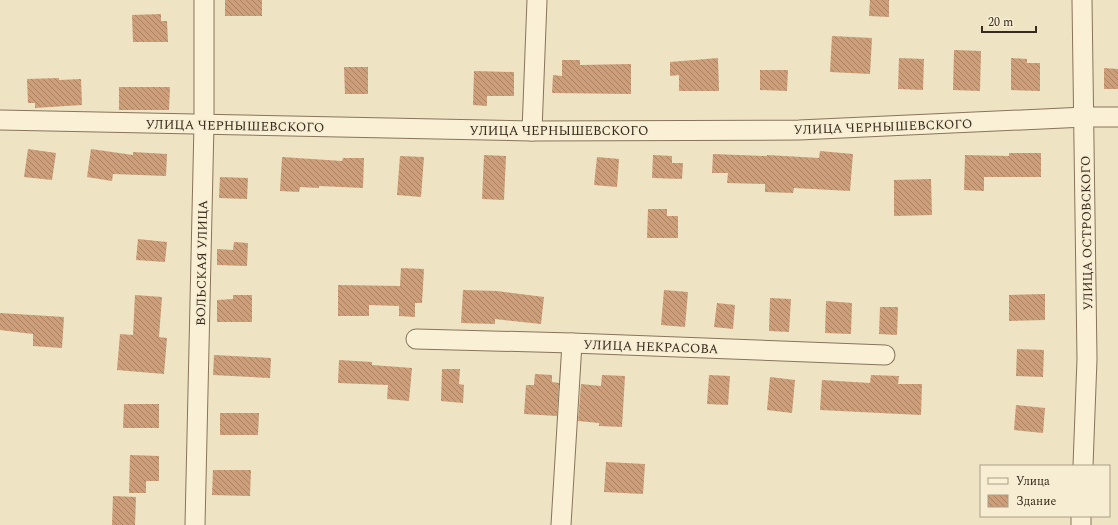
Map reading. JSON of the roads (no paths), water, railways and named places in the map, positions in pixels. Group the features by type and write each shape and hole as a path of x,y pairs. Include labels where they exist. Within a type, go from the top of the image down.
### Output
{"street":[{"name":"ВОЛЬСКАЯ УЛИЦА","path":"195,525 204,124 204,0"},
{"path":"532,131 537,0"},
{"name":"УЛИЦА ОСТРОВСКОГО","path":"1082,0 1085,117 1087,359 1083,465"},
{"name":"УЛИЦА ЧЕРНЫШЕВСКОГО","path":"0,120 532,131 799,130 1085,117 1118,117"},
{"name":"УЛИЦА НЕКРАСОВА","path":"416,339 572,343 885,355"},
{"path":"560,525 572,343"}]}
